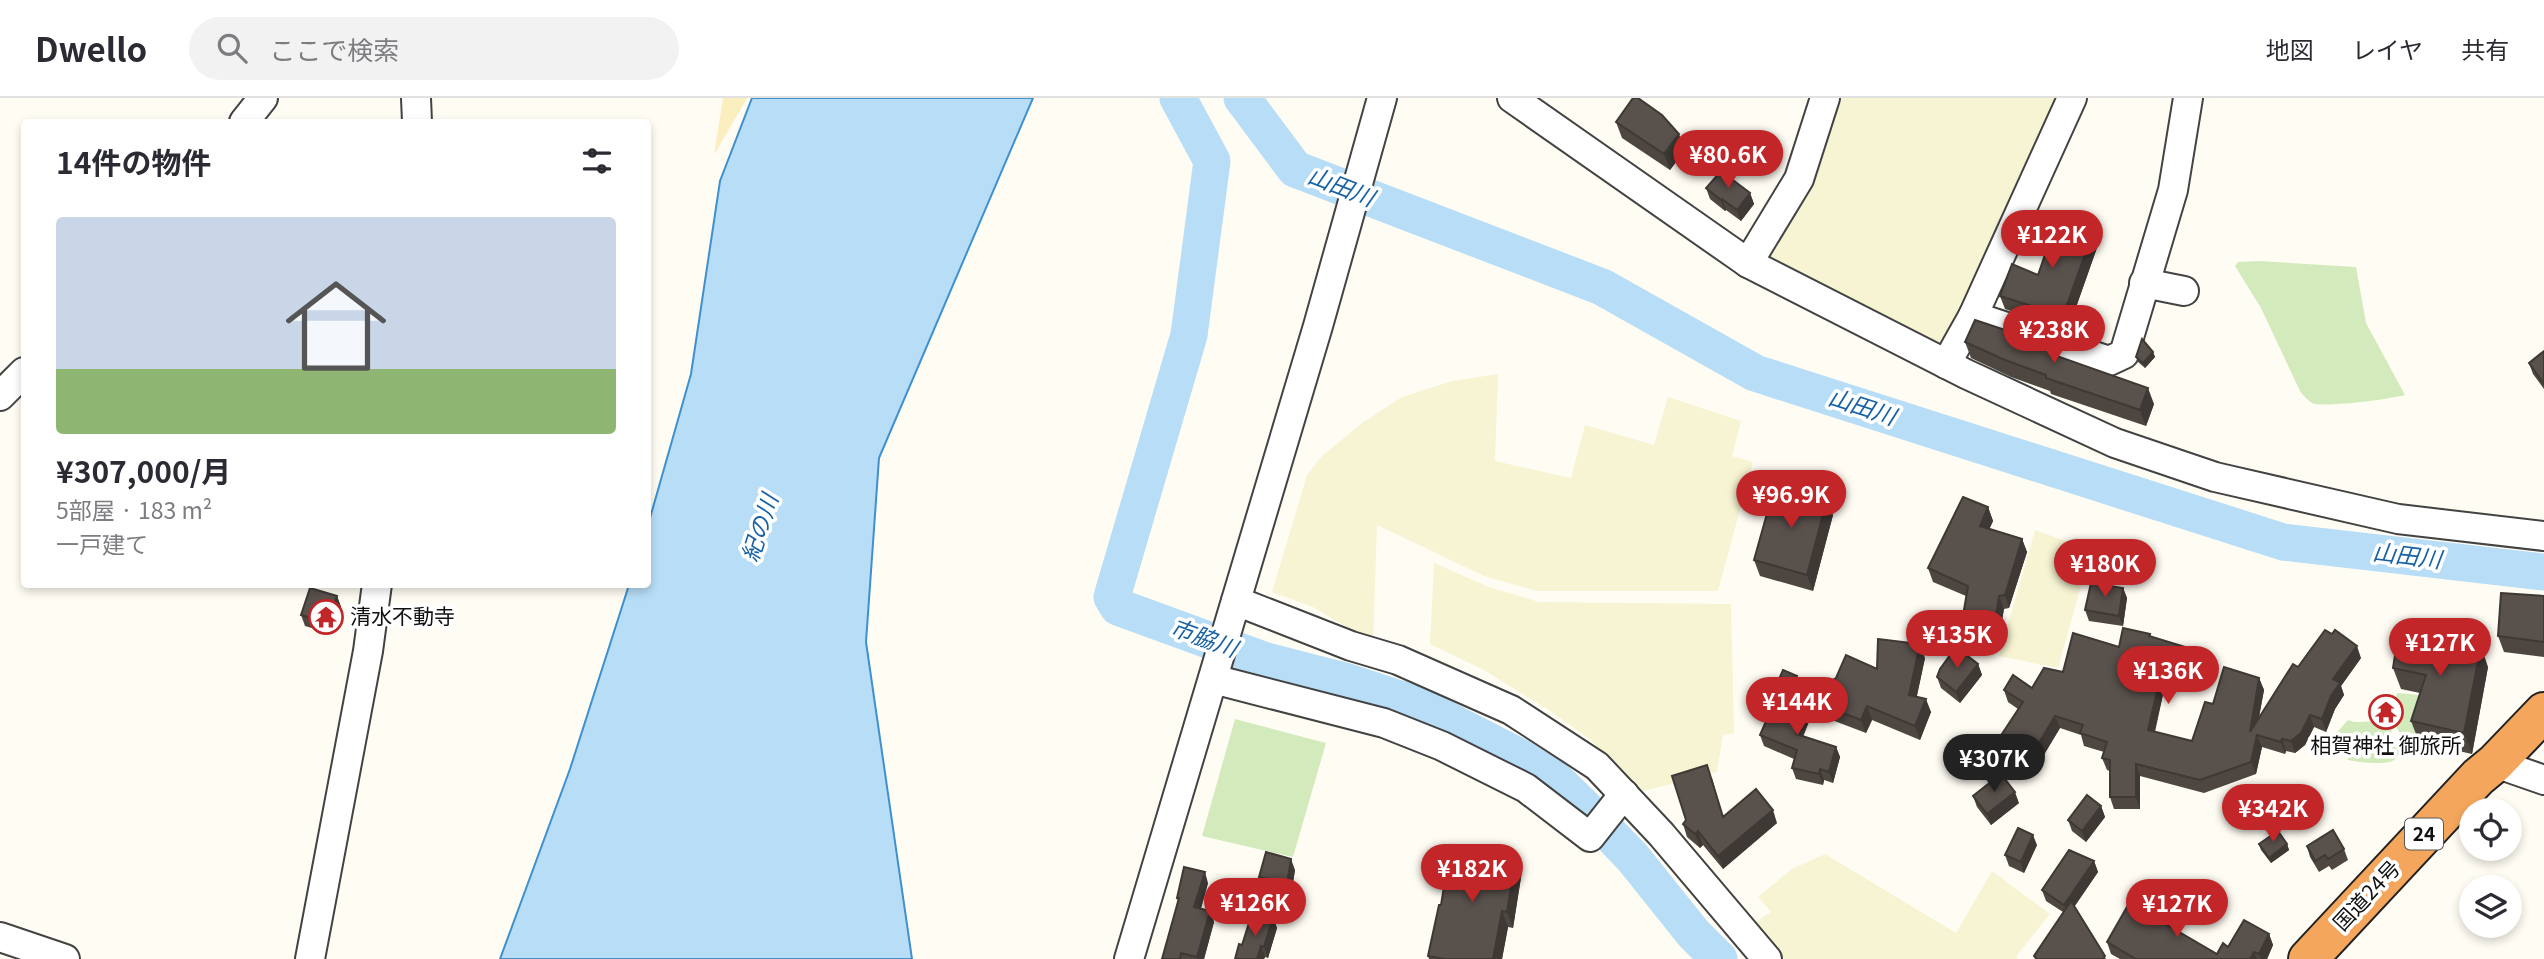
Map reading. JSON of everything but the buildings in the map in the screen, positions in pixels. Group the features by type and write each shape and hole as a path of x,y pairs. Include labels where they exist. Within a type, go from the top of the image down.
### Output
{"highway":[{"name":"国道24号","path":"2308,959 2478,777 2544,712"}],"street":[{"path":"246,119 263,98"},
{"path":"416,98 417,119"},
{"path":"1129,959 1318,326 1382,98"},
{"path":"1513,98 1748,263 1946,364 2115,443 2215,477 2398,519 2544,536"},
{"path":"1748,263 1799,179 1825,98"},
{"path":"1946,364 1973,316 2072,98"},
{"path":"1973,316 2109,361 2123,354 2173,190 2188,98"},
{"path":"2144,282 2184,291"},
{"path":"0,397 21,375"},
{"path":"310,959 368,651 376,588"},
{"path":"1236,601 1351,646 1398,660 1511,710 1597,766 1707,887 1767,959"},
{"path":"1213,679 1384,723 1442,746 1526,788 1590,836 1624,794"},
{"path":"2495,763 2544,780"},
{"path":"1149,959 1156,869"},
{"path":"0,937 65,959"}],"shaded area":[{"path":"1837,98 2061,98 1941,350 1765,266 1833,121"},
{"path":"1498,374 1495,461 1571,478 1585,425 1654,445 1668,397 1741,421 1732,456 1753,462 1718,591 1537,591 1484,576 1377,525 1373,643 1313,607 1272,592 1307,475 1321,457 1362,423 1402,397 1452,381"},
{"path":"2035,530 2091,550 2058,668 1999,656"},
{"path":"1434,563 1489,587 1539,602 1731,604 1734,733 1723,735 1717,772 1636,793 1591,740 1549,710 1482,669 1430,644"},
{"path":"1825,854 1956,933 1992,871 2050,914 2017,955 2017,959 1783,959 1754,923 1771,912 1758,897 1792,869"}],"green space":[{"path":"2238,262 2356,267 2366,323 2405,395 2329,404 2312,403 2307,399 2300,391 2261,308 2235,266"},
{"path":"2397,693 2430,696 2415,734 2400,733 2398,729"},
{"path":"1235,719 1326,743 1293,857 1202,836"},
{"path":"2348,720 2378,721 2389,725 2392,741 2401,751 2397,757 2385,763 2364,762 2348,760 2345,751 2339,754 2334,752 2332,738"}],"sand":[{"path":"723,98 747,98 714,155"}],"water":[{"name":"紀の川","path":"752,98 1033,98 879,458 866,642 912,959 500,959 570,769 628,588 651,588 651,514 691,374 720,181"}],"waterway":[{"name":"市脇川","path":"1178,98 1212,161 1189,335 1112,597 1118,607 1266,661 1348,682 1418,705 1516,755 1556,780 1582,805 1633,858 1693,933 1719,959"},
{"name":"山田川","path":"1242,98 1295,169 1602,287 1755,373 2283,542 2544,572"}],"place":[{"name":"清水不動寺","path":"326,617"},
{"name":"相賀神社 御旅所","path":"2386,712"}]}
